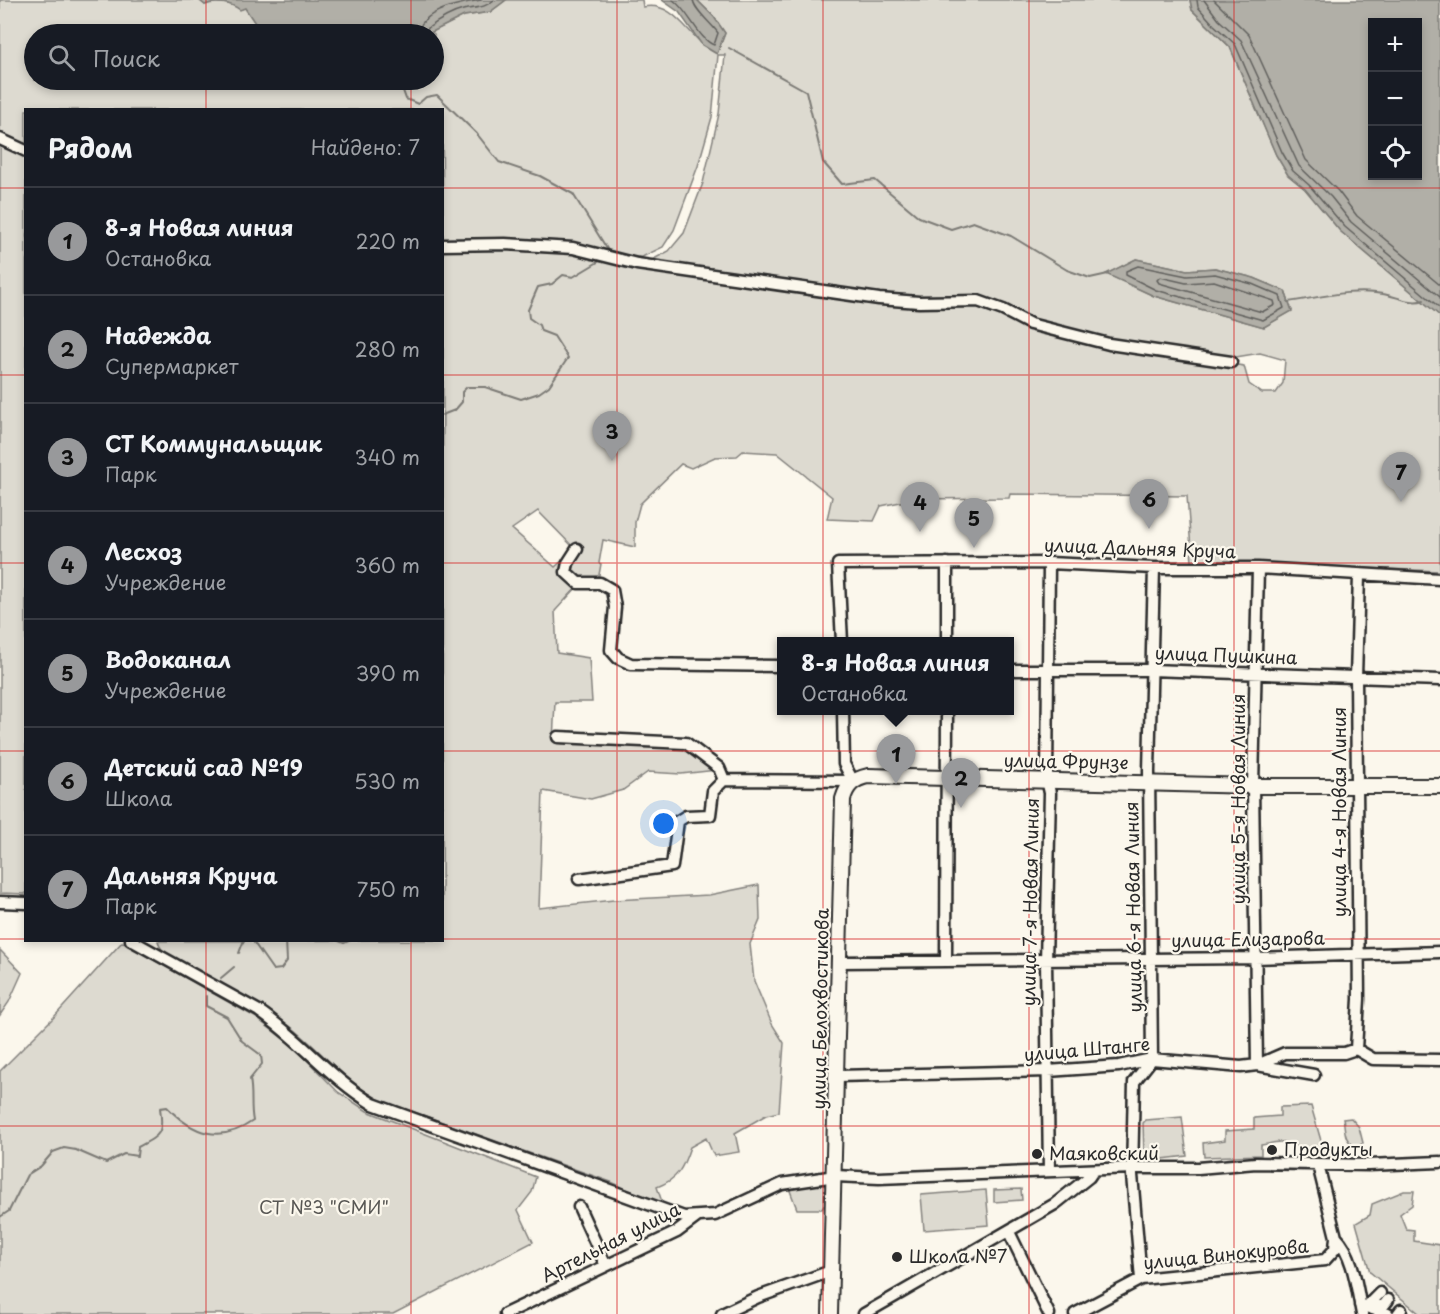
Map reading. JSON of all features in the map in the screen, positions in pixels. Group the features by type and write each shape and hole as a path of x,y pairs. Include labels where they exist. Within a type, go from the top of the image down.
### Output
{"main road":[{"name":"улица Фрунзе","path":"853,781 868,776 1253,786 1440,786"},
{"name":"улица Белохвостикова","path":"830,1314 838,1076 843,799 846,789 853,781"}],"street":[{"path":"0,139 24,150"},
{"path":"444,245 505,244 573,248 637,264 879,299 919,302 978,301 1003,309 1030,324 1109,344 1232,362"},
{"path":"577,549 568,563 566,572 578,583 604,584 612,590 615,607 611,650 618,658 631,664 777,666"},
{"path":"947,562 947,637"},
{"name":"улица Дальняя Круча","path":"842,637 838,564 947,562 1049,563 1154,568 1258,568 1359,576 1440,579"},
{"name":"улица 7-я Новая Линия","path":"1049,563 1047,780 1050,793 1046,961 1049,1171"},
{"name":"улица 6-я Новая Линия","path":"1152,1059 1153,959 1149,783 1154,568"},
{"name":"улица 5-я Новая Линия","path":"1257,1065 1253,786 1258,568"},
{"name":"улица 4-я Новая Линия","path":"1356,1049 1359,999 1356,677 1359,576"},
{"name":"улица Пушкина","path":"1014,670 1151,669 1440,680"},
{"path":"843,715 844,764 853,781"},
{"path":"946,962 947,715"},
{"path":"558,737 686,743 719,768 724,780 713,791 710,815 686,816 678,821 672,866 579,879"},
{"name":"улица Фрунзе","path":"724,780 853,781"},
{"path":"0,902 24,903"},
{"path":"150,946 278,1024 337,1080 373,1104 604,1187 672,1214 698,1217"},
{"name":"улица Елизарова","path":"840,962 1255,958 1440,952"},
{"name":"улица Штанге","path":"838,1076 1048,1071 1119,1066 1152,1059 1240,1067 1257,1065 1285,1053 1344,1053 1356,1049 1373,1059 1440,1060"},
{"path":"1141,1279 1132,1168 1134,1082 1152,1059"},
{"path":"1257,1065 1314,1075"},
{"name":"Артельная улица","path":"505,1314 677,1232 698,1217 715,1215 782,1184 835,1176 879,1178 1132,1168 1198,1168 1256,1163 1318,1165 1440,1162"},
{"path":"1318,1165 1336,1237 1341,1242 1353,1272 1364,1309"},
{"path":"864,1314 1055,1204 1089,1177 1093,1171"},
{"path":"579,1207 606,1266"},
{"path":"1009,1232 1049,1314"},
{"name":"улица Винокурова","path":"1076,1314 1141,1279 1324,1260 1335,1250 1336,1237"},
{"path":"722,1314 758,1297 831,1271"},
{"path":"1364,1309 1378,1308 1384,1296"},
{"path":"1364,1309 1388,1314"}],"green space":[{"path":"0,0 199,0 205,5 223,3 240,9 245,8 256,24 24,24 24,90 444,90 444,26 464,16 490,12 506,0 642,0 643,7 655,7 674,16 699,41 717,54 725,33 714,17 697,0 1190,0 1192,10 1230,47 1276,155 1288,175 1305,189 1340,231 1440,316 1440,571 1192,562 1187,496 1010,494 1009,498 915,499 881,506 874,521 827,519 832,497 777,453 743,451 737,456 715,457 691,468 681,464 640,504 635,522 635,547 603,540 597,586 578,586 555,611 557,653 589,658 592,702 555,702 553,741 633,742 682,746 717,770 681,774 648,772 623,790 591,799 543,791 539,908 614,900 709,895 759,885 760,920 750,944 754,981 772,1024 784,1043 779,1112 766,1115 735,1133 739,1152 714,1156 706,1138 690,1147 679,1172 657,1187 663,1205 611,1182 380,1100 348,1078 282,1021 210,977 166,954 158,942 444,942 444,249 523,249 576,253 643,267 805,288 861,299 911,305 973,303 1039,330 1109,346 1244,366 1249,384 1262,393 1276,393 1283,383 1285,360 1260,353 1230,358 1157,350 1035,323 1010,309 983,300 886,298 653,264 652,260 669,251 684,233 703,183 719,114 725,55 718,55 712,117 698,166 674,230 663,247 642,257 626,258 576,246 504,240 444,240 444,108 24,108 24,894 0,893","holes":["1136,259 1187,270 1215,268 1254,278 1285,291 1292,311 1264,327 1154,296 1107,274","538,511 575,549 555,567 512,529"]},
{"name":"СТ №3 \"СМИ\"","path":"122,942 255,1017 295,1048 338,1092 367,1111 536,1177 532,1192 518,1210 533,1242 393,1314 0,1314 0,1071 54,1017"},
{"path":"0,950 22,973 9,1002 0,1015"},
{"path":"1311,1106 1326,1158 1315,1158 1297,1146 1283,1142 1261,1145 1261,1155 1204,1157 1203,1143 1225,1140 1225,1131 1254,1129 1254,1118 1280,1116 1280,1107"},
{"path":"1182,1117 1187,1156 1162,1159 1144,1156 1143,1123 1146,1120"},
{"path":"1351,1118 1359,1127 1363,1143 1357,1147 1349,1141 1345,1134 1343,1119"},
{"path":"821,1183 828,1189 828,1199 822,1209 797,1209 789,1188"},
{"path":"1021,1189 1022,1200 994,1202 994,1190"},
{"path":"986,1190 989,1225 924,1230 921,1195"},
{"path":"1404,1191 1414,1191 1412,1205 1400,1214 1406,1229 1414,1230 1414,1241 1440,1245 1440,1314 1420,1314 1370,1272 1356,1223 1370,1215 1372,1204"}],"water":[{"path":"199,0 506,0 490,12 464,16 444,26 444,24 256,24 245,8 240,10 223,3 205,5"},
{"path":"662,0 697,0 714,17 725,33 717,54 702,45 679,12"},
{"path":"1190,0 1440,0 1440,316 1340,231 1305,189 1288,175 1276,155 1230,47 1192,10"},
{"path":"1136,259 1187,270 1215,268 1254,278 1285,291 1292,311 1264,327 1154,296 1106,274"}],"waterway":[{"path":"729,48 806,91 823,162 842,184 875,180 919,217 951,229 973,222 1011,236 1067,270 1090,278 1108,274"},
{"path":"403,90 406,99 418,104 426,97 437,95 477,134 499,162 540,176 573,194 609,252"},
{"path":"444,414 455,410 462,402 462,392 467,387 485,387 521,399 539,393 549,386 568,358 554,336 541,331 539,325 529,318 528,310 538,287 552,284 563,275 573,277 598,262"},
{"path":"1288,302 1360,292 1383,294 1409,301 1424,300"},
{"path":"239,953 243,942"},
{"path":"253,942 273,970 281,969 287,961 286,942"},
{"path":"341,942 346,942"},
{"path":"221,978 234,967"},
{"path":"0,1217 9,1211 27,1175 41,1166 53,1152 64,1148 76,1150 106,1163 124,1154 137,1156 138,1147 151,1140 161,1129 160,1108 167,1107 187,1124 207,1133 229,1132 253,1121 250,1079 262,1064 261,1055 242,1041 227,1017 206,1006 206,996"}],"place":[{"name":"СТ Коммунальщик","path":"612,461"},
{"name":"Дальняя Круча","path":"1401,502"},
{"name":"Детский сад №19","path":"1149,529"},
{"name":"Лесхоз","path":"920,532"},
{"name":"Водоканал","path":"974,548"},
{"name":"8-я Новая линия","path":"896,784"},
{"name":"Надежда","path":"961,808"},
{"name":"Продукты","path":"1272,1150"},
{"name":"Маяковский","path":"1037,1154"},
{"name":"Школа №7","path":"897,1257"}]}
